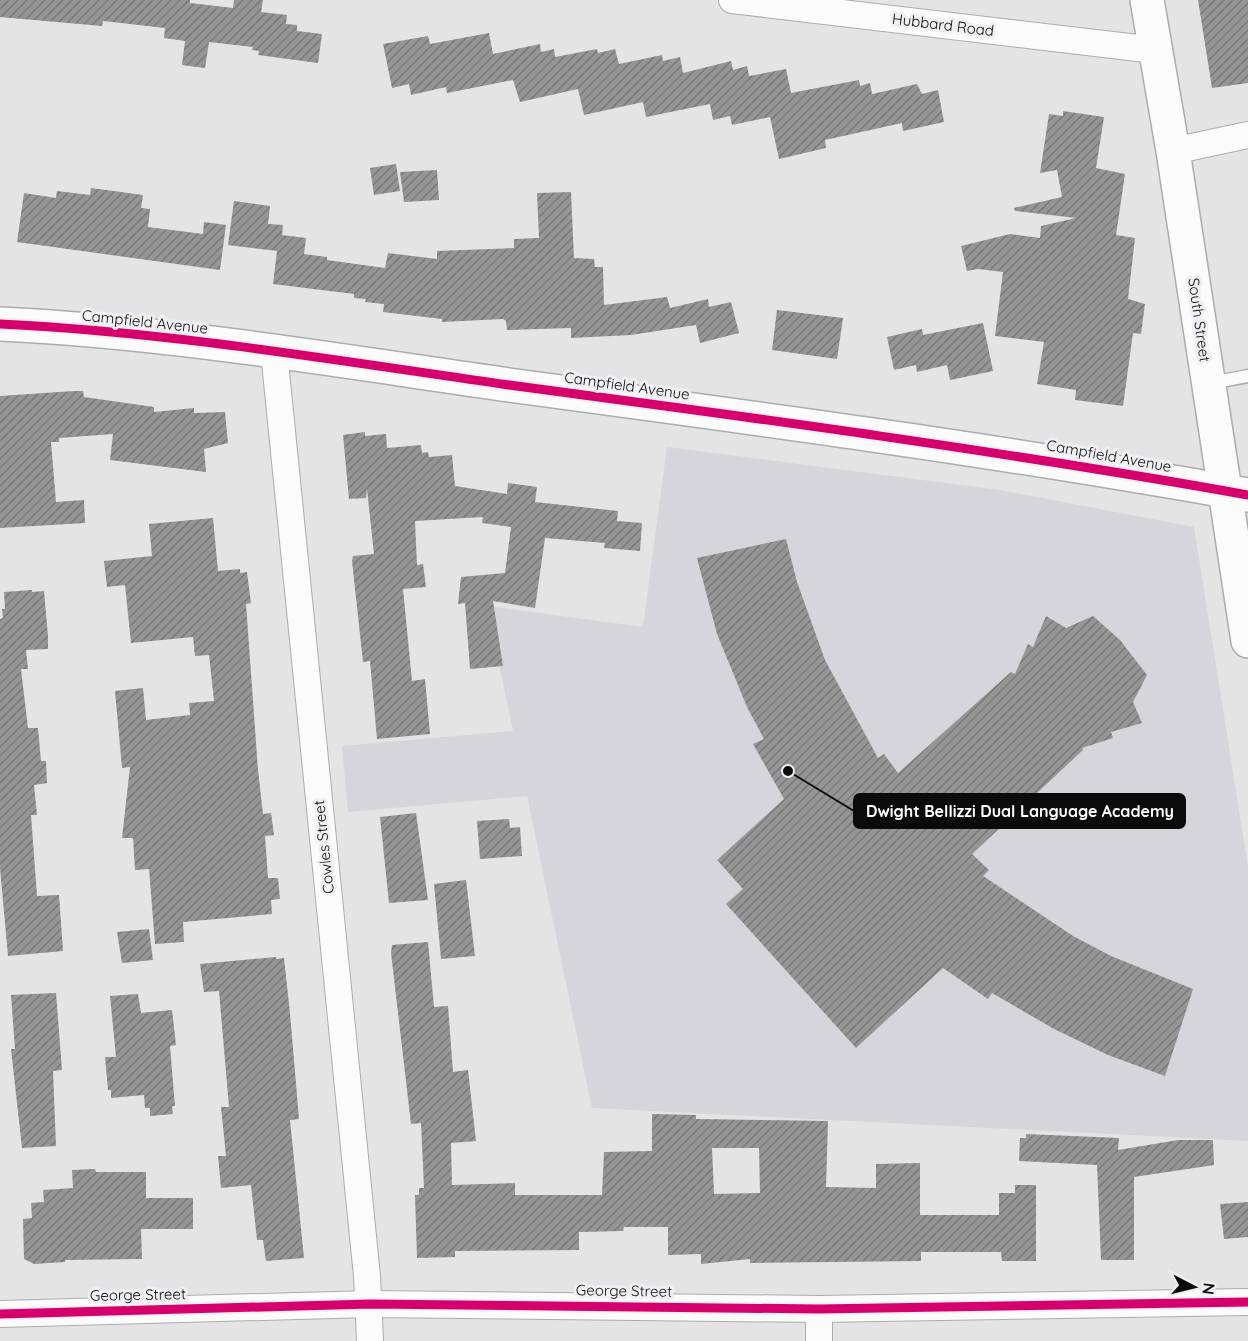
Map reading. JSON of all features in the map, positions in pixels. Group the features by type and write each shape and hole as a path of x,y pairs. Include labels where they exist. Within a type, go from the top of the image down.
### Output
{"street":[{"name":"Hubbard Road","path":"732,0 1155,50"},
{"name":"South Street","path":"1146,0 1173,151 1208,384 1236,493 1248,641"},
{"path":"1173,151 1248,135"},
{"name":"Campfield Avenue","path":"0,324 144,335 274,352 1004,453 1236,493"},
{"name":"Cowles Street","path":"274,352 370,1304 370,1341"},
{"name":"George Street","path":"0,1314 370,1304 819,1309 1248,1302"},
{"path":"819,1309 819,1341"}],"lane":[{"path":"1208,384 1248,376"}],"shaded area":[{"path":"667,447 1000,490 1194,527 1248,867 1248,1141 592,1108 527,796 348,812 342,746 513,731 487,606 643,627"}],"building":[{"path":"0,0 190,0 190,3 233,8 234,0 263,0 261,12 287,15 286,24 297,25 297,31 322,34 318,63 258,55 259,51 252,50 253,47 209,42 205,68 182,65 185,41 164,38 165,28 103,21 102,26 0,17"},
{"path":"1198,0 1248,0 1248,83 1212,88"},
{"path":"489,33 493,54 540,44 541,52 554,49 555,57 597,49 598,53 615,49 619,64 662,55 663,61 680,57 683,73 731,61 733,70 747,66 749,76 786,69 791,93 859,80 860,86 870,83 872,94 917,84 922,94 938,90 944,122 903,131 902,123 825,140 826,148 779,159 770,117 732,125 730,116 713,120 710,104 646,117 643,102 584,115 578,89 520,102 513,80 447,93 446,87 411,95 409,84 392,88 383,44 428,36 430,44"},
{"path":"1063,111 1104,117 1096,168 1125,174 1116,235 1135,238 1128,299 1145,304 1141,334 1133,333 1123,406 1075,400 1076,390 1037,384 1044,342 995,336 1003,272 978,269 967,271 961,246 1010,234 1040,238 1041,226 1076,218 1015,211 1014,208 1062,197 1057,170 1040,173 1049,114 1063,116"},
{"path":"396,164 400,191 374,195 370,168"},
{"path":"437,170 439,200 404,202 400,172"},
{"path":"91,188 143,195 141,208 150,209 148,227 203,234 204,222 226,225 220,270 17,242 24,193 56,198 57,191 90,195"},
{"path":"571,192 574,258 594,259 595,267 603,267 604,305 667,297 670,308 708,299 709,307 731,302 739,333 700,343 696,325 631,335 571,338 571,328 507,330 506,321 503,319 442,322 442,319 383,312 384,304 365,302 366,299 354,298 354,294 273,284 277,251 228,245 234,201 270,206 268,224 283,225 282,235 306,238 304,254 327,257 327,260 385,268 388,253 437,259 437,251 514,248 514,239 539,238 537,193"},
{"path":"777,310 843,318 837,359 772,350"},
{"path":"983,323 993,371 950,380 947,365 917,372 916,365 894,370 887,337 922,329 923,335"},
{"path":"83,391 84,397 154,407 154,412 194,408 194,413 225,412 228,443 204,449 206,472 110,460 113,434 59,438 59,442 51,442 56,502 84,500 85,523 0,528 0,396"},
{"path":"365,432 365,436 386,434 387,448 421,445 422,453 428,452 429,457 452,455 455,486 507,494 508,483 537,487 535,502 618,511 617,521 642,523 640,551 604,548 605,543 545,538 535,608 493,601 503,666 470,669 465,603 458,604 461,577 505,573 511,527 482,523 483,517 415,521 417,565 423,564 426,587 403,589 412,681 425,679 430,734 377,739 370,661 363,662 352,561 353,556 374,554 367,489 366,498 349,499 343,435"},
{"path":"213,518 218,571 240,569 240,573 247,572 251,603 246,604 258,770 263,814 271,813 274,835 265,836 268,878 278,878 280,899 271,900 272,914 183,922 184,942 155,944 149,869 135,870 133,838 122,838 130,767 122,768 115,691 143,688 146,720 190,715 189,703 214,701 209,655 195,656 193,637 131,643 125,585 107,587 104,561 152,556 149,524"},
{"path":"786,539 797,582 825,660 878,758 884,754 898,773 1011,672 1015,674 1028,644 1033,647 1046,616 1066,628 1093,616 1120,640 1147,675 1133,702 1142,723 1111,732 1113,738 1082,748 1083,750 972,854 989,870 983,876 1073,936 1111,956 1193,989 1165,1076 1108,1055 1054,1029 992,993 988,999 943,968 856,1048 726,904 743,889 717,860 784,799 753,744 764,739 747,707 717,634 697,558"},
{"path":"32,590 32,592 44,591 48,636 48,649 26,650 28,669 21,669 28,728 38,728 41,761 46,761 47,783 34,785 37,815 31,815 37,896 59,895 63,951 8,956 0,868 0,619 3,618 2,609 5,609 4,592"},
{"path":"416,813 428,900 389,903 380,817"},
{"path":"509,819 510,828 520,827 522,856 480,859 477,821"},
{"path":"466,880 475,956 441,959 434,884"},
{"path":"149,929 153,960 122,963 117,932"},
{"path":"428,942 434,1007 448,1006 453,1072 468,1070 476,1141 451,1143 452,1185 515,1183 515,1195 602,1195 604,1152 652,1151 652,1114 696,1115 696,1119 828,1121 826,1187 876,1188 876,1164 920,1163 920,1215 999,1215 999,1193 1015,1193 1015,1185 1036,1185 1036,1261 1002,1261 1001,1252 921,1252 921,1261 750,1263 750,1259 701,1264 701,1254 668,1255 668,1227 624,1227 623,1231 579,1232 579,1250 455,1251 455,1257 417,1258 415,1195 419,1195 419,1188 424,1188 421,1123 411,1124 391,953 392,945","holes":["712,1148 759,1148 760,1193 714,1194"]},
{"path":"276,957 276,959 284,958 290,1013 299,1119 290,1120 304,1258 266,1261 263,1240 257,1240 251,1185 221,1188 218,1156 226,1156 221,1107 229,1107 219,991 204,992 200,964"},
{"path":"56,993 62,1070 53,1071 56,1146 22,1148 11,1049 15,1049 11,995"},
{"path":"138,994 141,1013 172,1010 176,1045 170,1046 175,1106 172,1106 173,1114 150,1116 150,1108 145,1108 144,1095 111,1098 111,1090 108,1090 105,1057 116,1057 110,996"},
{"path":"1026,1134 1119,1138 1118,1150 1178,1140 1213,1140 1214,1165 1134,1177 1134,1260 1101,1260 1097,1165 1019,1161 1020,1138 1026,1138"},
{"path":"95,1169 96,1172 146,1172 146,1198 193,1198 193,1229 141,1229 142,1259 65,1260 65,1262 34,1264 24,1259 23,1219 32,1218 31,1203 44,1202 43,1190 73,1188 72,1170"},
{"path":"1248,1202 1248,1237 1224,1239 1220,1204"}],"cycle path":[{"path":"0,324 64,328 255,348 879,436 1248,495"},
{"path":"0,1314 370,1304 819,1309 1248,1302"}],"place":[{"name":"Dwight Bellizzi Dual Language Academy","path":"788,771"}]}
